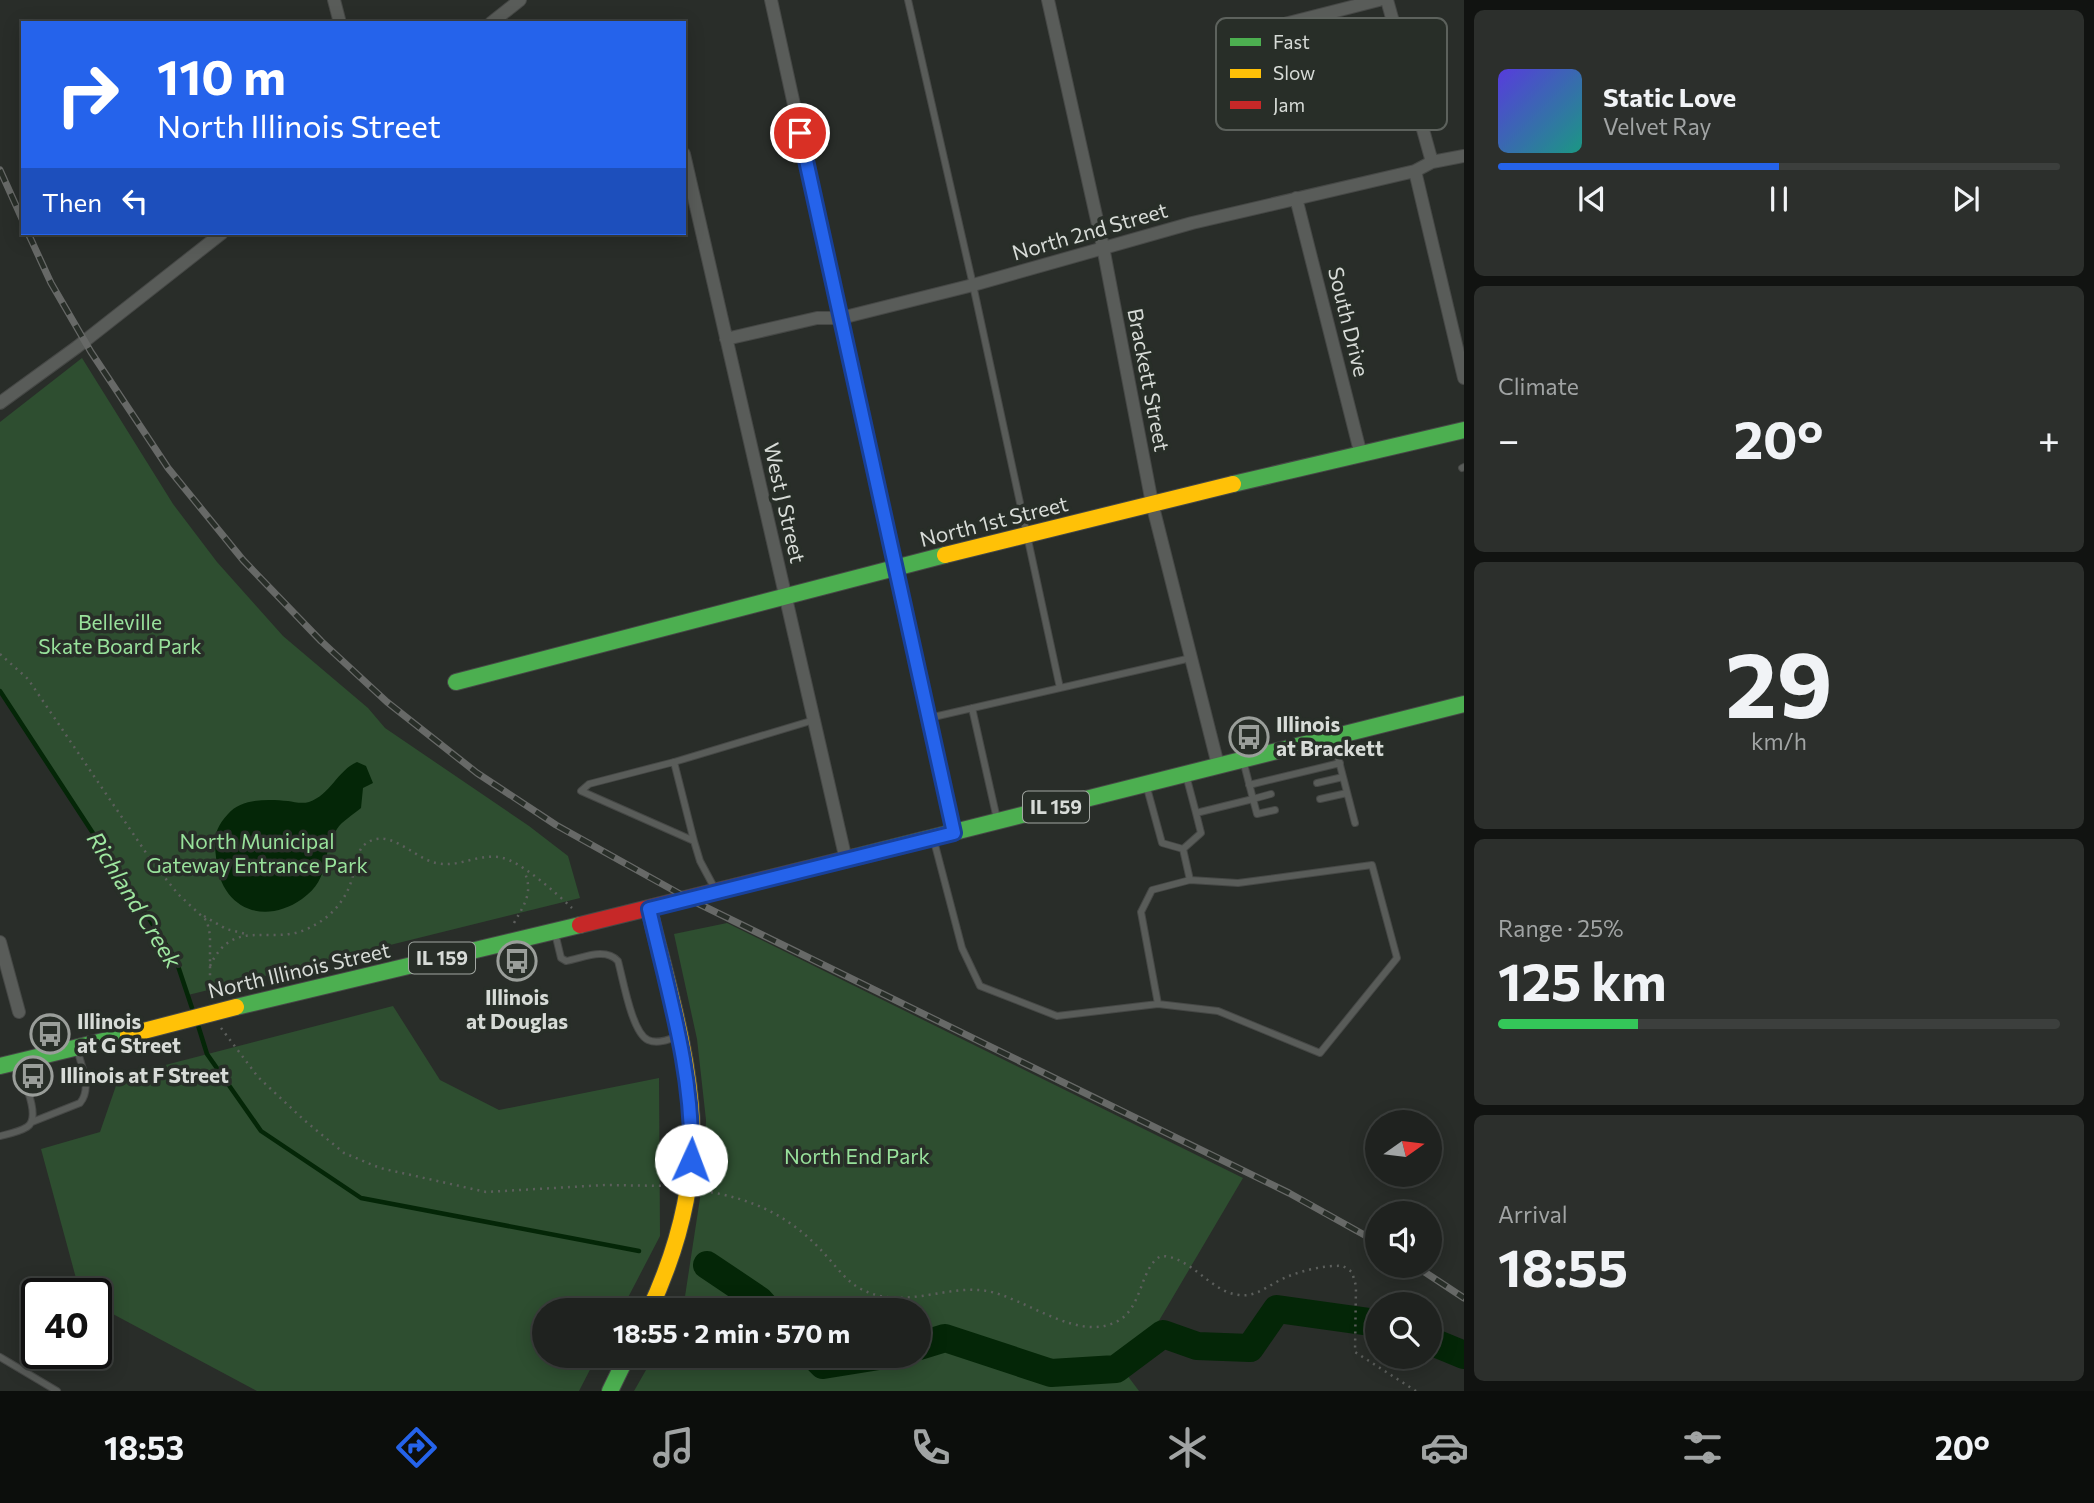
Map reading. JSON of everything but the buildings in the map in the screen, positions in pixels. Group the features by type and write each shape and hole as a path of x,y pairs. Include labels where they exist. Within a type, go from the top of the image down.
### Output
{"main road":[{"name":"North 1st Street","path":"456,682 1152,503 1464,430"},
{"name":"North Illinois Street","path":"0,1066 649,909 1464,704"},
{"path":"649,909 679,1037 692,1128 687,1189 667,1270 655,1298"},
{"path":"610,1391 621,1368"}],"street":[{"path":"334,0 339,21"},
{"path":"494,21 520,0"},
{"path":"771,0 954,833"},
{"name":"Brackett Street","path":"1048,0 1103,247 1152,503 1218,765"},
{"path":"1308,18 1378,0"},
{"path":"1387,0 1392,18"},
{"path":"1423,130 1432,162"},
{"name":"North 2nd Street","path":"726,339 817,318 841,318 974,285 1103,247 1415,171 1432,162 1464,156"},
{"name":"West J Street","path":"686,163 846,860"},
{"path":"1415,171 1464,378"},
{"name":"South Drive","path":"1296,198 1362,455"},
{"path":"0,403 219,235"},
{"path":"0,942 19,1012"}],"lane":[{"path":"908,0 974,285 1060,688"},
{"path":"929,718 1191,658"},
{"path":"972,708 998,822"},
{"path":"694,841 581,791 589,784 814,720"},
{"path":"1333,737 1355,823"},
{"path":"1243,759 1257,814 1275,810"},
{"path":"674,762 700,861 717,892"},
{"path":"1249,785 1339,763"},
{"path":"1184,849 1201,833 1185,774"},
{"path":"1317,783 1343,777"},
{"path":"1146,784 1161,844 1184,849"},
{"path":"1320,799 1347,793"},
{"path":"1196,813 1271,794"},
{"path":"933,838 962,948 980,986 1057,1016 1158,1004 1218,1011 1320,1054 1397,958 1372,864 1238,883 1190,880 1152,890 1141,912 1158,1004"},
{"path":"1184,849 1190,880"},
{"path":"555,932 561,958 566,961 606,953 618,961 638,1032 648,1040 657,1042 679,1037"},
{"path":"0,1136 80,1103 86,1097 87,1088 77,1047"},
{"path":"17,1062 34,1112 32,1122"},
{"path":"0,1357 57,1391"}],"path":[{"path":"0,654 28,679 152,863 178,894 203,915 226,929 249,934 301,932 322,921 340,904 347,893 360,849 373,840 383,838 397,842 435,863 448,865 490,856 506,859 567,903"},
{"path":"502,944 528,895 528,883 522,869"},
{"path":"203,915 209,927 208,969 211,1002"},
{"path":"208,969 221,947 249,934"},
{"path":"220,1024 249,1067 304,1120 344,1153 380,1168 486,1192 605,1185 666,1185 721,1194 766,1208 804,1232 849,1281 860,1289 887,1297 906,1299 987,1291 1011,1298 1060,1320 1100,1326 1119,1320 1134,1305 1152,1264 1158,1257 1169,1257 1233,1294 1245,1296 1301,1272 1343,1266 1352,1272 1354,1277 1357,1297 1354,1347 1357,1354 1416,1391"}],"green space":[{"path":"82,358 173,504 217,562 283,636 368,708 385,728 529,826 568,856 580,898 188,995 176,960 0,691 0,422"},
{"name":"North End Park","path":"727,923 1243,1178 1127,1375 1139,1391 634,1391 647,1368 931,1368 931,1298 685,1298 704,1172 706,1120 697,1039 674,934"},
{"path":"393,1006 440,1080 499,1110 659,1078 660,1236 628,1298 532,1298 532,1368 591,1368 579,1391 257,1391 112,1314 112,1278 76,1278 41,1149 100,1132 119,1077"}],"shaded area":[{"path":"357,762 366,766 373,783 363,788 361,808 337,829 322,874 312,891 287,907 272,911 258,911 234,900 225,889 219,874 215,851 215,839 223,819 248,802 309,802 323,794 344,771"}],"waterway":[{"name":"Richland Creek","path":"0,691 176,960 193,1011"},
{"name":"Richland Creek","path":"197,1022 207,1054 261,1131 361,1198 639,1251"},
{"name":"Richland Creek","path":"707,1265 756,1298"},
{"name":"Richland Creek","path":"931,1342 945,1338 1051,1373 1116,1369 1163,1334 1197,1346 1250,1348 1277,1309 1365,1321"},
{"name":"Richland Creek","path":"1442,1346 1464,1355"}],"railway":[{"path":"0,170 21,217"},
{"path":"29,235 51,283 91,352 168,468 243,560 321,641 387,702 477,773 556,825 689,899 1289,1193 1365,1235"},
{"path":"1434,1278 1464,1298"}],"traffic: fast":[{"path":"1233,484 1464,430"},
{"path":"456,682 945,555"},
{"path":"855,857 1464,704"},
{"path":"236,1007 580,925"},
{"path":"0,1066 128,1035"},
{"path":"610,1391 621,1368"}],"traffic: slow":[{"path":"945,555 1233,484"},
{"path":"649,909 682,1043 692,1125 686,1197 675,1244 655,1298"},
{"path":"128,1035 236,1007"}],"traffic: jam":[{"path":"580,925 855,857"}],"place":[{"name":"Illinois at Brackett","path":"1249,737"},
{"name":"Illinois at Douglas","path":"517,961"},
{"name":"Illinois at G Street","path":"50,1034"},
{"name":"Illinois at F Street","path":"33,1076"}],"route":[{"path":"691,1160 692,1128 682,1047 649,909 954,833 800,133"}],"park label":[{"name":"Belleville Skate Board Park","path":"120,635"},
{"name":"North Municipal Gateway Entrance Park","path":"257,854"}]}
